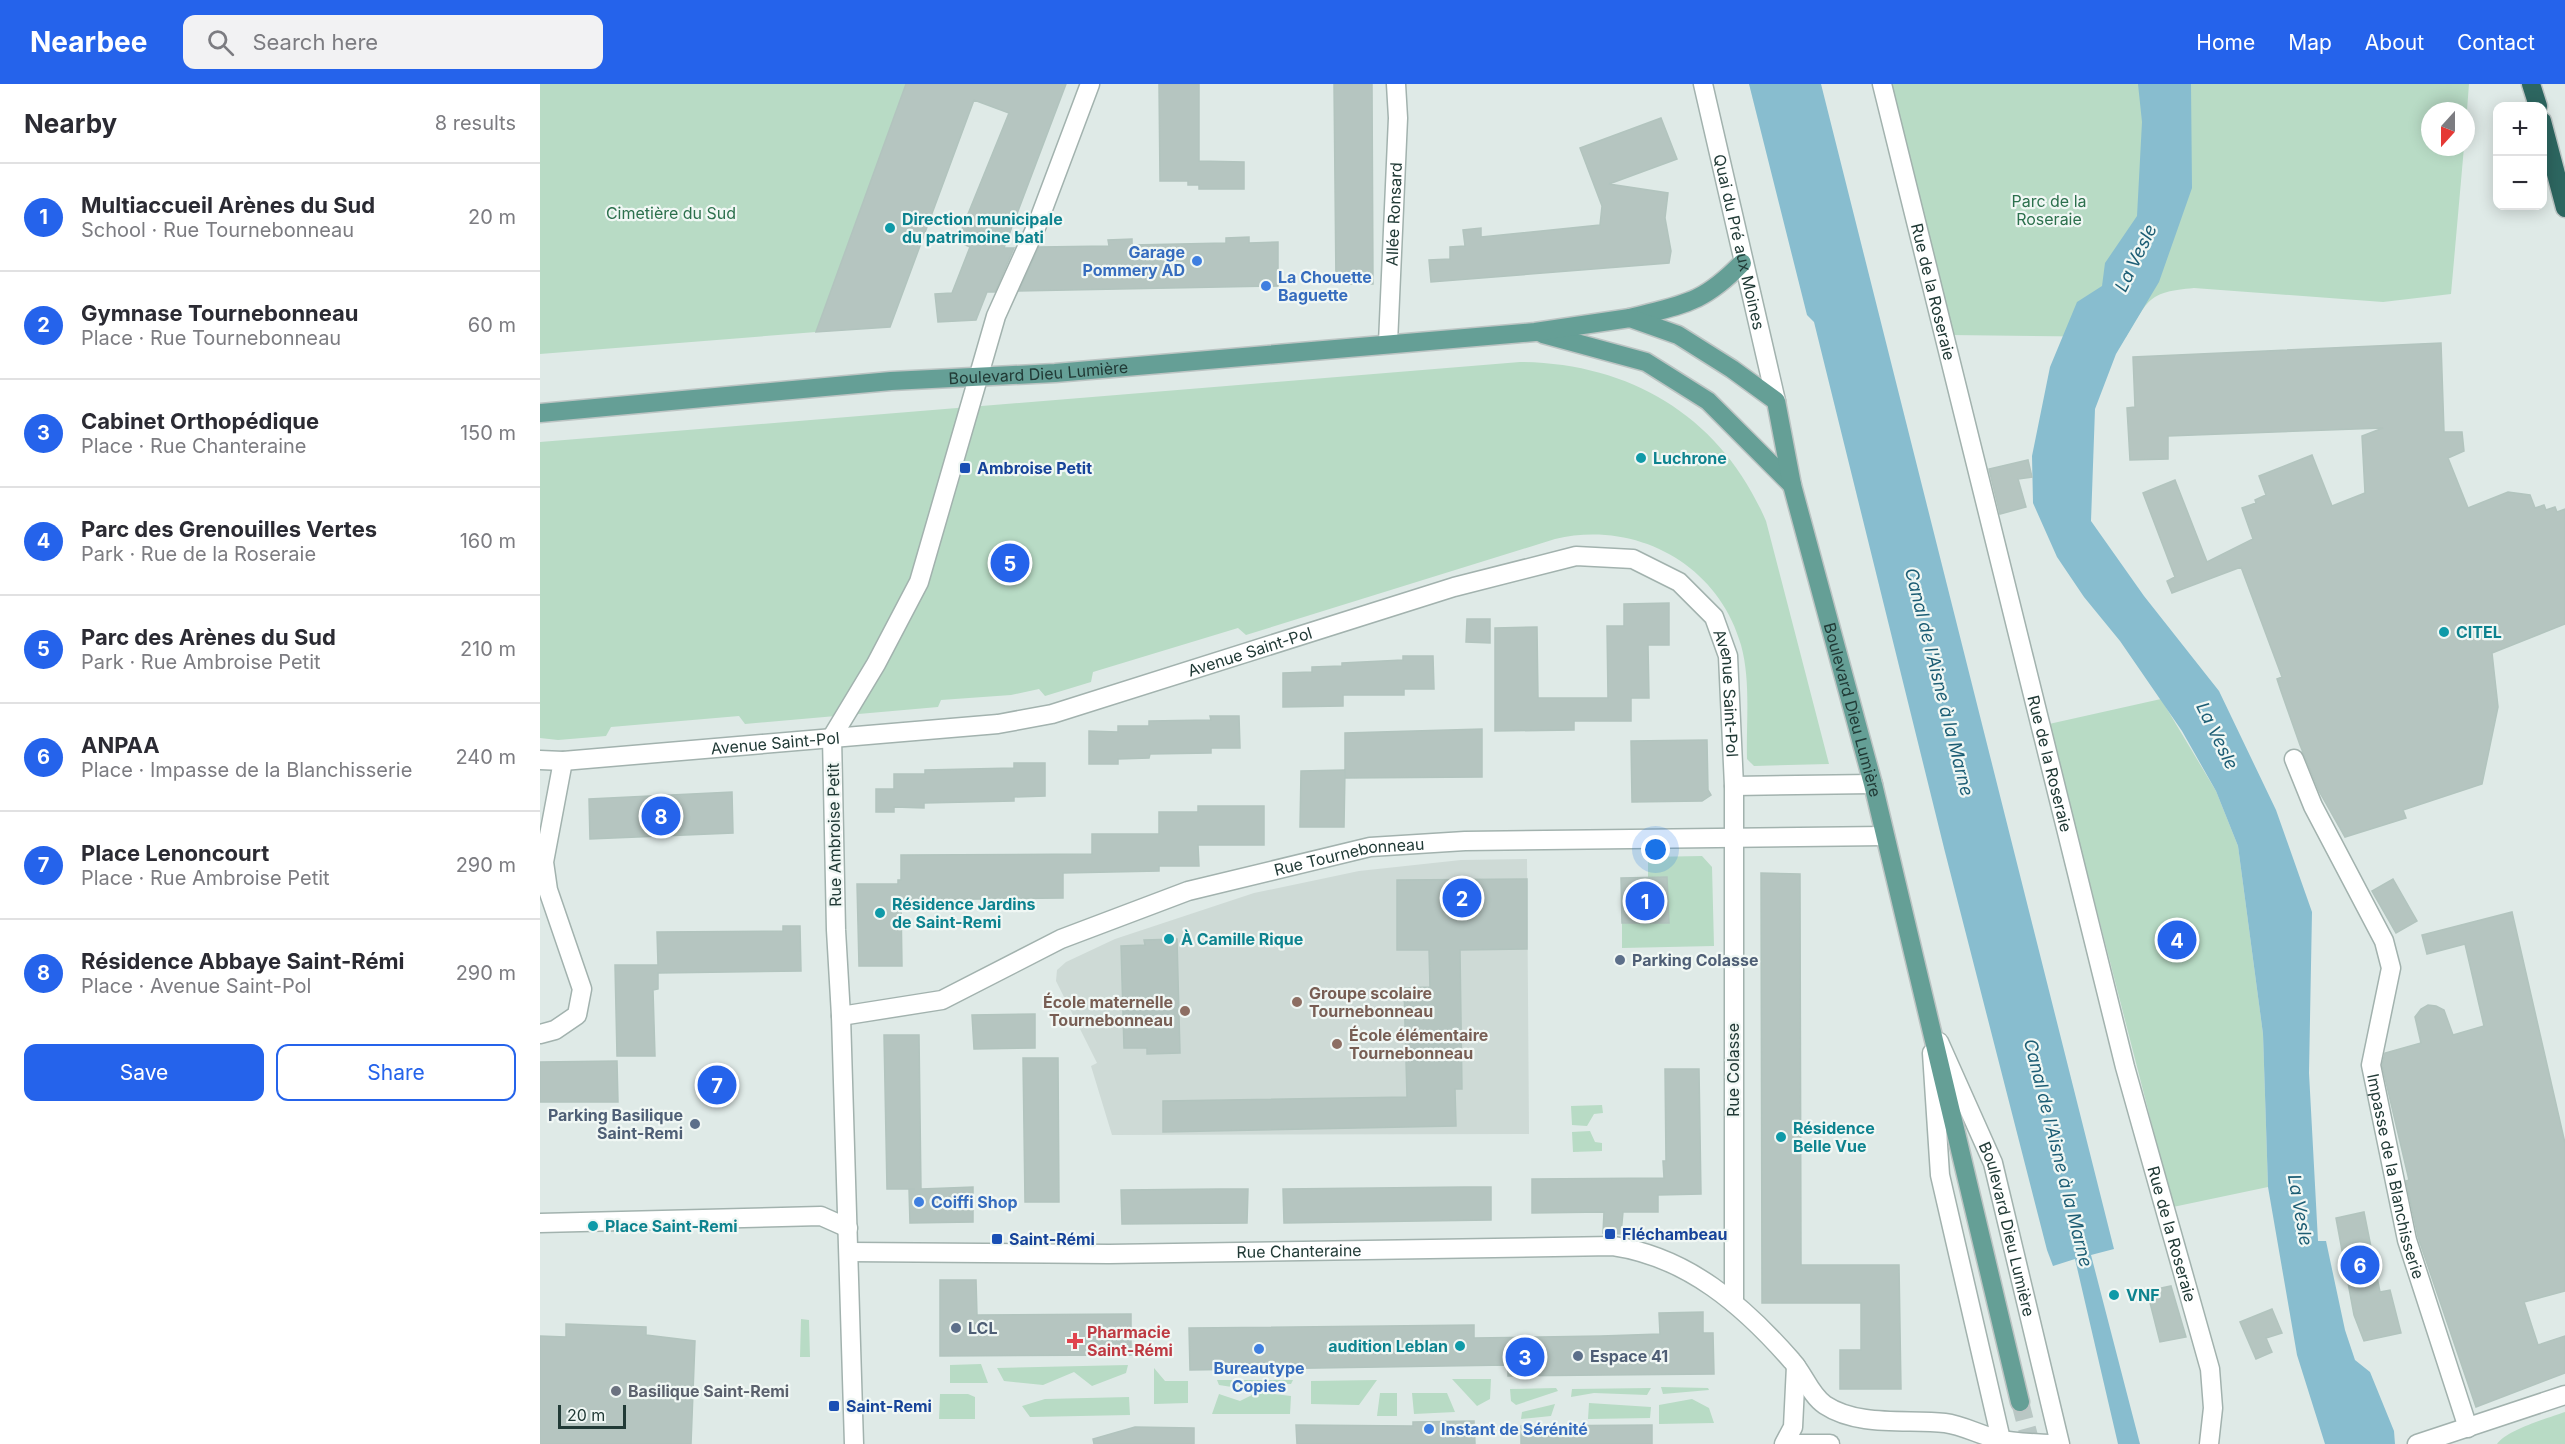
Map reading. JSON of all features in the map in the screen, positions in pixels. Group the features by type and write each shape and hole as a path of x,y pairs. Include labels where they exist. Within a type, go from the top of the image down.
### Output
{"highway":[{"path":"2531,84 2537,102"},
{"path":"2547,140 2565,208"}],"main road":[{"name":"Boulevard Dieu Lumière","path":"540,413 891,381 1055,373 1535,332 1630,318 1687,303 1707,295 1742,263"},
{"path":"1630,318 1678,335 1732,369 1776,401"},
{"path":"1535,332 1646,362 1708,401 1792,485"},
{"name":"Boulevard Dieu Lumière","path":"1776,401 1792,485 1873,784 2020,1401"}],"street":[{"path":"832,737 876,664 919,582 996,316 1037,225 1090,84"},
{"name":"Allée Ronsard","path":"1388,343 1398,118 1396,84"},
{"name":"Quai du Pré aux Moines","path":"1703,84 1742,263 1776,401"},
{"name":"Rue de la Roseraie","path":"1882,84 2125,1066 2210,1369 2213,1408 2209,1444"},
{"name":"Avenue Saint-Pol","path":"540,760 563,761 998,724 1052,714 1454,587 1576,556 1588,556 1633,559 1680,582 1714,617 1728,656 1734,786 1732,837"},
{"name":"Rue Ambroise Petit","path":"832,737 836,930 842,1016 854,1444"},
{"name":"Impasse de la Blanchisserie","path":"2294,759 2313,806 2384,941 2391,968 2371,1065 2408,1240 2468,1428"},
{"path":"540,1034 555,1030 577,1015 582,988 548,890 542,861 563,761"},
{"path":"1734,786 1873,784"},
{"name":"Rue Tournebonneau","path":"842,1016 942,1000 1061,939 1184,892 1370,847 1465,840 1885,836"},
{"name":"Rue Colasse","path":"1732,837 1734,1303"},
{"name":"Boulevard Dieu Lumière","path":"1930,1021 1940,1175 1996,1443"},
{"name":"Boulevard Dieu Lumière","path":"1930,1021 1993,1162 2060,1444"},
{"path":"540,1223 821,1216 848,1228"},
{"name":"Rue Chanteraine","path":"849,1252 1109,1254 1613,1246 1633,1249 1685,1269 1706,1281 1734,1303 1768,1333 1796,1366 1824,1405 1853,1417 1948,1424 1996,1443 2051,1444"},
{"path":"1796,1366 1792,1444 1830,1444"},
{"path":"2417,1444 2565,1395"}],"shaded area":[{"name":"Groupe scolaire Tournebonneau","path":"1527,859 1529,1134 1112,1135 1091,1066 1097,1063 1056,981 1057,970 1066,962 1115,939 1254,893 1359,871 1461,860"}],"green space":[{"name":"Cimetière du Sud","path":"540,84 906,84 816,332 540,354"},
{"name":"Parc de la Roseraie","path":"1890,84 2469,84 2468,102 2421,102 2421,156 2463,156 2451,294 2383,302 2194,288 2167,292 2151,300 2126,337 1949,335"},
{"path":"1520,362 1561,365 1600,373 1635,386 1668,403 1698,426 1725,453 1747,485 1766,521 1829,764 1754,766 1747,759 1747,687 1741,645 1730,616 1714,592 1693,571 1670,554 1643,543 1615,536 1585,535 1555,539 1246,635 1238,628 1093,672 1091,682 1045,696 1039,689 1011,695 941,700 938,707 745,724 739,716 611,727 606,736 558,740 540,738 540,442"},
{"path":"2161,699 2216,791 2238,846 2263,1034 2268,1187 2173,1207 2049,724"},
{"path":"1702,856 1712,867 1714,946 1622,948 1622,923 1669,923 1667,877 1648,877 1648,857"},
{"path":"1602,1105 1603,1113 1594,1114 1587,1126 1572,1125 1571,1106"},
{"path":"1590,1131 1595,1142 1602,1143 1602,1151 1573,1152 1572,1132"},
{"path":"801,1319 809,1320 810,1357 800,1357"},
{"path":"981,1364 988,1383 950,1383 950,1365"},
{"path":"1128,1365 1126,1373 1092,1386 1074,1372 1043,1385 1004,1381 997,1368"},
{"path":"1154,1368 1165,1381 1188,1381 1188,1403 1154,1404"},
{"path":"1452,1379 1491,1379 1490,1399 1477,1406"},
{"path":"1217,1380 1293,1380 1291,1384 1237,1387 1219,1385"},
{"path":"1377,1380 1359,1405 1311,1404 1311,1381"},
{"path":"1661,1387 1708,1388 1709,1390 1663,1394"},
{"path":"1556,1388 1558,1391 1516,1405 1511,1401 1510,1389"},
{"path":"1651,1388 1647,1395 1594,1393 1571,1397 1572,1389"},
{"path":"1258,1392 1291,1396 1290,1414 1212,1414 1219,1394 1240,1401"},
{"path":"1380,1393 1397,1393 1397,1416 1377,1416"},
{"path":"1412,1393 1447,1393 1455,1412 1414,1414"},
{"path":"940,1394 968,1394 975,1397 975,1419 939,1419"},
{"path":"1129,1397 1130,1415 1030,1417 1022,1406 1045,1399"},
{"path":"1692,1399 1709,1408 1714,1423 1659,1424 1659,1405"},
{"path":"1589,1403 1651,1407 1650,1418 1588,1419"},
{"path":"1555,1404 1551,1416 1521,1419 1522,1412"},
{"path":"2565,1412 2565,1444 2497,1444 2518,1429"}],"water":[{"name":"Canal de l'Aisne à la Marne","path":"1749,84 1821,84 2114,1249 2091,1255 2140,1444 2118,1444 2075,1259 2053,1266 2047,1250 1945,852 1814,322 1807,315"},
{"name":"La Vesle","path":"2138,84 2191,84 2192,188 2159,282 2116,354 2095,409 2091,521 2144,596 2219,691 2276,810 2312,912 2309,1073 2318,1241 2326,1241 2345,1330 2355,1360 2370,1372 2394,1431 2395,1444 2325,1444 2297,1355 2268,1187 2263,1034 2238,846 2216,791 2182,731 2120,641 2084,597 2057,557 2033,503 2032,456 2050,367 2077,302 2102,286 2105,263 2137,216 2142,122"}],"building":[{"path":"906,84 1066,84 1004,248 1014,248 995,292 987,292 976,320 938,322 935,294 952,293 970,247 957,241 1009,113 974,100 890,327 816,332"},
{"path":"1159,84 1199,84 1199,161 1244,162 1244,189 1199,189 1199,185 1188,185 1188,181 1160,181"},
{"path":"1334,84 1372,84 1373,284 1336,284"},
{"path":"1661,118 1677,159 1609,184 1668,193 1665,218 1671,251 1669,263 1431,282 1429,260 1450,259 1450,247 1465,246 1463,230 1481,228 1481,237 1600,225 1602,206 1580,148"},
{"path":"1249,237 1249,243 1278,242 1278,286 1019,291 1039,247 1109,246 1108,240 1132,239 1132,245 1226,243 1226,238"},
{"path":"2441,343 2444,432 2462,432 2464,451 2448,458 2468,508 2508,492 2530,495 2535,508 2544,505 2546,510 2555,507 2557,512 2565,509 2565,624 2492,653 2498,707 2482,784 2403,810 2406,818 2345,837 2319,791 2300,745 2277,679 2282,677 2241,567 2172,593 2167,581 2175,577 2143,493 2175,480 2207,562 2253,539 2242,508 2256,503 2255,500 2266,495 2259,476 2312,455 2332,506 2365,493 2362,436 2383,428 2168,436 2168,459 2130,460 2127,408 2135,407 2133,357"},
{"path":"2028,460 2032,477 2018,479 2026,507 2000,514 1989,469"},
{"path":"1669,603 1669,645 1648,645 1649,698 1631,698 1631,721 1574,721 1574,730 1495,731 1495,628 1537,627 1538,698 1608,698 1607,626 1624,626 1624,604"},
{"path":"1467,619 1490,619 1490,643 1466,642"},
{"path":"1403,656 1433,656 1434,689 1404,689 1404,695 1343,695 1343,706 1283,707 1283,673 1312,672 1312,667 1342,666 1342,663 1403,660"},
{"path":"1210,716 1239,716 1240,748 1211,748 1211,753 1150,754 1149,758 1118,759 1118,764 1089,764 1089,731 1118,732 1118,726 1149,726 1149,721 1211,720"},
{"path":"1482,729 1482,777 1345,778 1345,733"},
{"path":"1707,740 1708,790 1711,795 1702,801 1632,802 1631,741"},
{"path":"1014,763 1045,763 1045,796 1014,797 1014,801 924,803 924,808 894,807 894,812 876,812 876,789 894,789 894,774 925,774 925,770 1014,768"},
{"path":"1345,770 1344,827 1300,827 1301,771"},
{"path":"732,792 733,833 590,839 589,799"},
{"path":"1198,806 1264,806 1264,845 1198,845 1199,866 1159,866 1159,871 1063,873 1063,898 901,900 902,966 859,966 857,884 898,884 898,880 901,880 901,855 1092,854 1092,834 1159,834 1159,812 1198,812"},
{"name":"Résidence Belle Vue","path":"1761,873 1800,874 1801,1265 1899,1265 1901,1389 1840,1389 1840,1350 1861,1350 1861,1303 1762,1303"},
{"path":"1667,877 1669,923 1622,923 1621,878"},
{"path":"1527,879 1527,949 1460,950 1462,1089 1455,1089 1456,1126 1163,1132 1163,1101 1407,1097 1404,988 1430,987 1429,950 1397,950 1397,880"},
{"path":"2393,879 2417,921 2396,933 2372,891"},
{"path":"2512,912 2565,1143 2565,1291 2524,1302 2538,1345 2565,1336 2565,1373 2476,1407 2418,1237 2406,1181 2409,1180 2382,1065 2385,1053 2421,1043 2415,1017 2421,1009 2428,1005 2444,1010 2453,1035 2484,1026 2465,944 2427,954 2422,935"},
{"path":"783,926 800,926 801,971 658,973 658,989 653,990 655,1056 617,1056 615,965 658,965 657,932 783,931"},
{"path":"1177,939 1180,1053 1147,1054 1147,1048 1124,1048 1121,946 1145,945 1144,940"},
{"path":"1035,1014 1035,1048 974,1049 972,1015"},
{"path":"884,1035 919,1035 921,1189 973,1187 973,1222 910,1223 909,1189 887,1189"},
{"path":"1023,1058 1058,1058 1059,1202 1025,1202"},
{"path":"617,1061 618,1102 540,1102 540,1062"},
{"path":"1665,1069 1699,1069 1701,1194 1658,1195 1658,1212 1623,1212 1621,1234 1603,1233 1604,1212 1532,1213 1532,1179 1664,1178 1663,1161 1666,1161"},
{"path":"1491,1187 1491,1220 1284,1223 1283,1189"},
{"path":"1248,1189 1247,1223 1122,1224 1121,1190"},
{"path":"2364,1212 2380,1292 2390,1290 2401,1333 2364,1341 2354,1315 2336,1218"},
{"path":"940,1280 976,1280 977,1315 1131,1314 1131,1355 940,1356"},
{"path":"2171,1286 2186,1337 2160,1342 2147,1291"},
{"path":"2272,1309 2282,1333 2266,1338 2272,1352 2256,1359 2240,1322"},
{"path":"1703,1312 1703,1333 1713,1333 1714,1374 1508,1376 1508,1365 1190,1370 1189,1328 1474,1325 1474,1338 1601,1336 1660,1334 1659,1313"},
{"name":"Basilique Saint-Remi","path":"566,1324 646,1327 646,1335 695,1341 691,1444 540,1444 540,1336 566,1337"},
{"path":"1474,1421 1475,1444 1297,1444 1296,1425 1413,1426 1413,1422"},
{"path":"1652,1425 1652,1444 1521,1444 1521,1426"},
{"path":"1135,1427 1194,1428 1194,1444 1094,1444 1093,1439"}],"tunnel":[{"path":"2020,1402 2031,1444"}],"place":[{"name":"Direction municipale du patrimoine bati","path":"890,228"},
{"name":"Garage Pommery AD","path":"1197,261"},
{"name":"La Chouette Baguette","path":"1266,286"},
{"name":"Luchrone","path":"1641,458"},
{"name":"Ambroise Petit","path":"965,468"},
{"name":"Parc des Arènes du Sud","path":"1010,563"},
{"name":"CITEL","path":"2444,632"},
{"name":"Résidence Abbaye Saint-Rémi","path":"661,816"},
{"name":"Gymnase Tournebonneau","path":"1462,898"},
{"name":"Multiaccueil Arènes du Sud","path":"1645,901"},
{"name":"Résidence Jardins de Saint-Remi","path":"880,913"},
{"name":"À Camille Rique","path":"1169,939"},
{"name":"Parc des Grenouilles Vertes","path":"2177,940"},
{"name":"Parking Colasse","path":"1620,960"},
{"name":"Groupe scolaire Tournebonneau","path":"1297,1002"},
{"name":"École maternelle Tournebonneau","path":"1185,1011"},
{"name":"École élémentaire Tournebonneau","path":"1337,1044"},
{"name":"Place Lenoncourt","path":"717,1085"},
{"name":"Parking Basilique Saint-Remi","path":"695,1124"},
{"name":"Résidence Belle Vue","path":"1781,1137"},
{"name":"Coiffi Shop","path":"919,1202"},
{"name":"Place Saint-Remi","path":"593,1226"},
{"name":"Fléchambeau","path":"1610,1234"},
{"name":"Saint-Rémi","path":"997,1239"},
{"name":"ANPAA","path":"2360,1265"},
{"name":"VNF","path":"2114,1295"},
{"name":"LCL","path":"956,1328"},
{"name":"Pharmacie Saint-Rémi","path":"1075,1341"},
{"name":"audition Leblan","path":"1460,1346"},
{"name":"Bureautype Copies","path":"1259,1349"},
{"name":"Espace 41","path":"1578,1356"},
{"name":"Cabinet Orthopédique","path":"1525,1357"},
{"name":"Basilique Saint-Remi","path":"616,1391"},
{"name":"Saint-Remi","path":"834,1406"},
{"name":"Instant de Sérénité","path":"1429,1429"}]}
